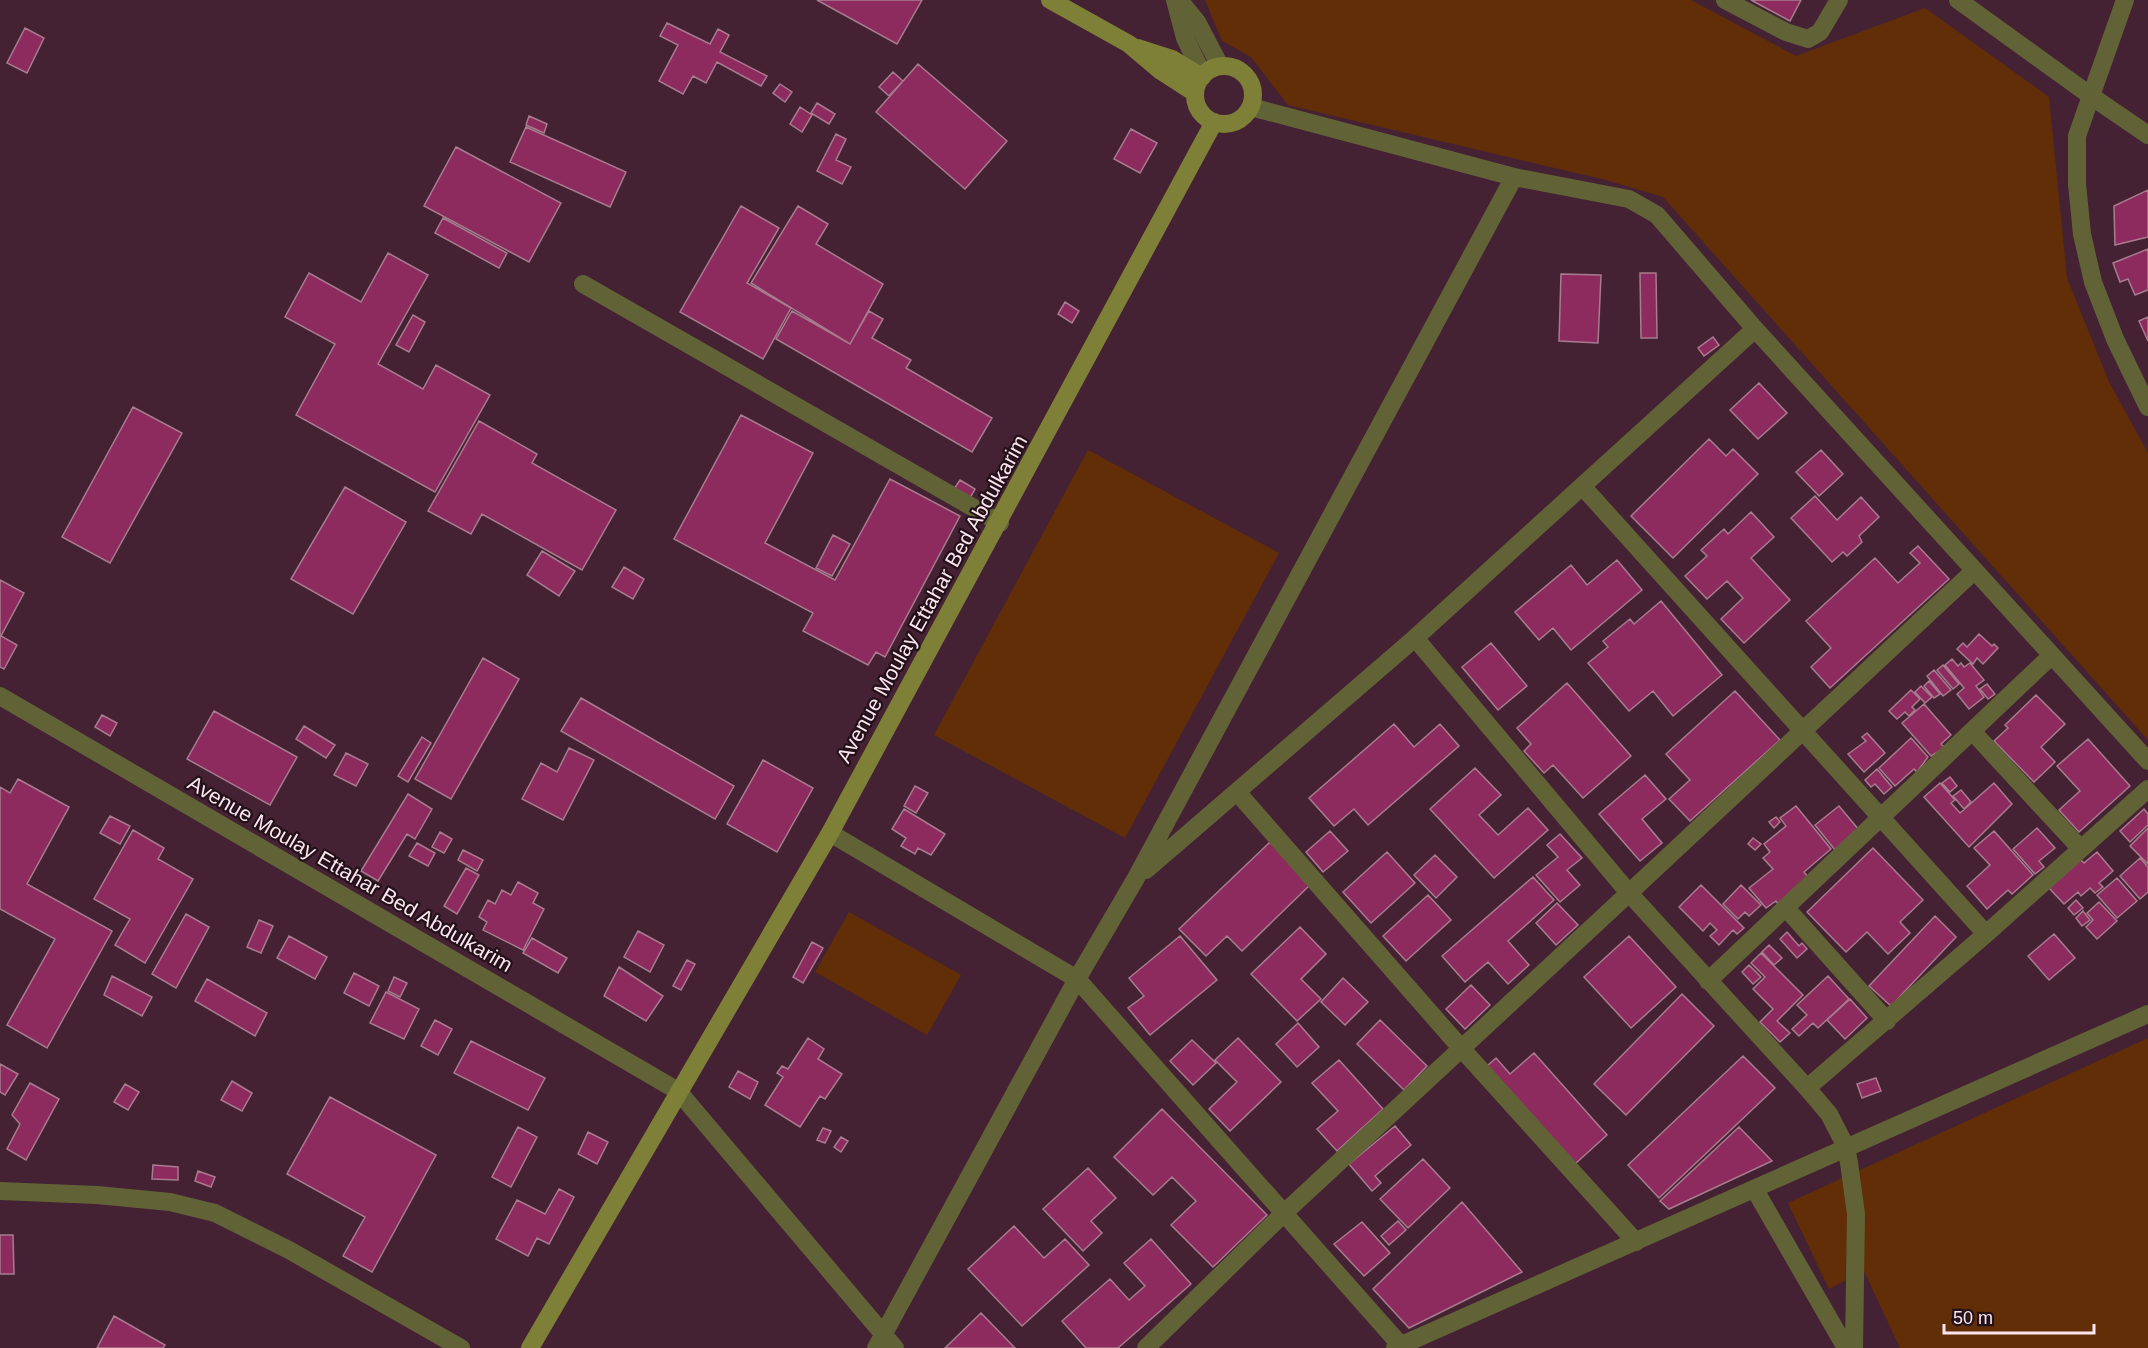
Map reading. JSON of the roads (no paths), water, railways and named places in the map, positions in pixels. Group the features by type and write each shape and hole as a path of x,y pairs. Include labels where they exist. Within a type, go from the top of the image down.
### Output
{"street":[{"path":"1050,0 1129,44 1172,59 1200,82"},
{"path":"1177,0 1185,38 1200,82 1200,111 1214,122 1231,123 1239,120 1251,107 1253,90 1245,74 1229,66 1220,66 1200,82"},
{"path":"1177,0 1197,22 1220,66"},
{"path":"1725,0 1786,33 1808,39 1820,32 1839,0"},
{"path":"1958,0 2148,135"},
{"path":"2125,0 2077,136 2077,184 2082,234 2093,282 2115,339 2148,407"},
{"path":"1251,107 1514,177 1629,199 1657,214 1755,329 2148,761"},
{"name":"Avenue Moulay Ettahar Bed Abdulkarim","path":"530,1348 830,833 1000,523 1214,122"},
{"path":"678,1091 885,1344 1077,979 1136,878 1514,177"},
{"path":"583,284 1000,523"},
{"path":"1136,878 1415,638 1755,329"},
{"path":"1582,486 1986,934"},
{"path":"1146,1348 1283,1214 1974,571"},
{"path":"1415,638 1629,893 1829,1114 1846,1147 1856,1214 1854,1348"},
{"path":"1708,981 2051,656"},
{"name":"Avenue Moulay Ettahar Bed Abdulkarim","path":"0,696 678,1091"},
{"path":"1972,731 2081,849"},
{"path":"1807,1088 1887,1021 2148,789"},
{"path":"1237,792 1461,1048 1636,1242"},
{"path":"830,833 1077,979 1400,1347 2148,1014"},
{"path":"1786,908 1887,1021"},
{"path":"1755,1190 1846,1348"},
{"path":"0,1191 97,1195 170,1202 215,1213 289,1250 461,1348"}]}
